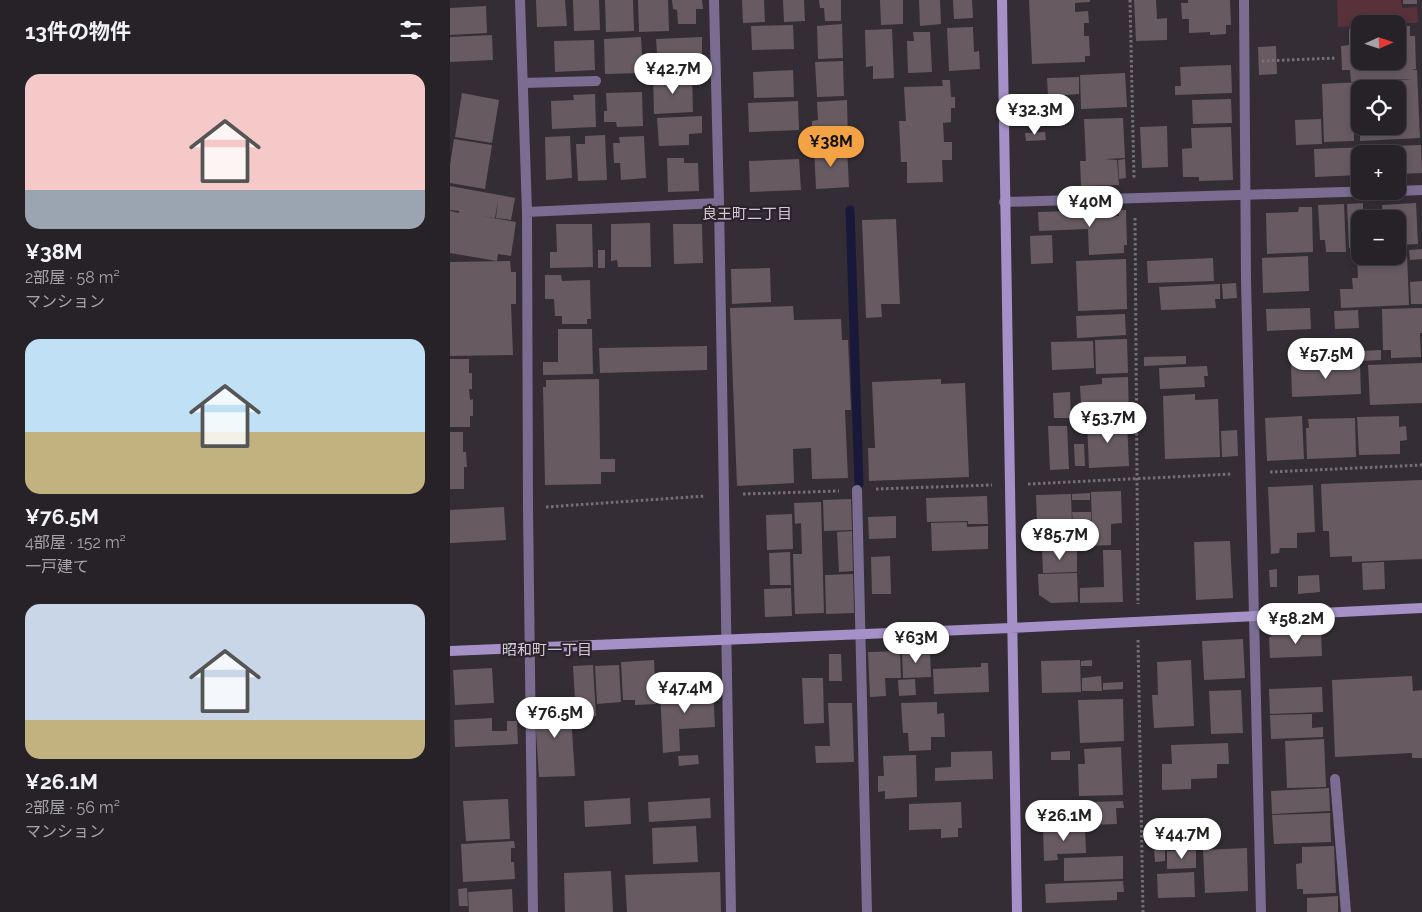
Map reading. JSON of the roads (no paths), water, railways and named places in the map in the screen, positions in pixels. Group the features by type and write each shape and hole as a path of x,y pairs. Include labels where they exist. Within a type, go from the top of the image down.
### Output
{"street":[{"path":"520,0 527,212 528,508 533,912"},
{"path":"714,0 731,912"},
{"path":"1002,0 1017,912"},
{"path":"1244,0 1246,194 1261,912"},
{"path":"523,83 596,81"},
{"path":"1406,191 1422,190"},
{"path":"1004,202 1351,192"},
{"path":"527,212 719,204"},
{"path":"857,490 867,912"},
{"path":"450,651 1012,628 1422,608"},
{"path":"1334,778 1346,912"}],"waterway":[{"path":"850,210 859,484"}],"district":[{"name":"良王町二丁目","path":"747,214"},
{"name":"昭和町一丁目","path":"547,650"}]}
